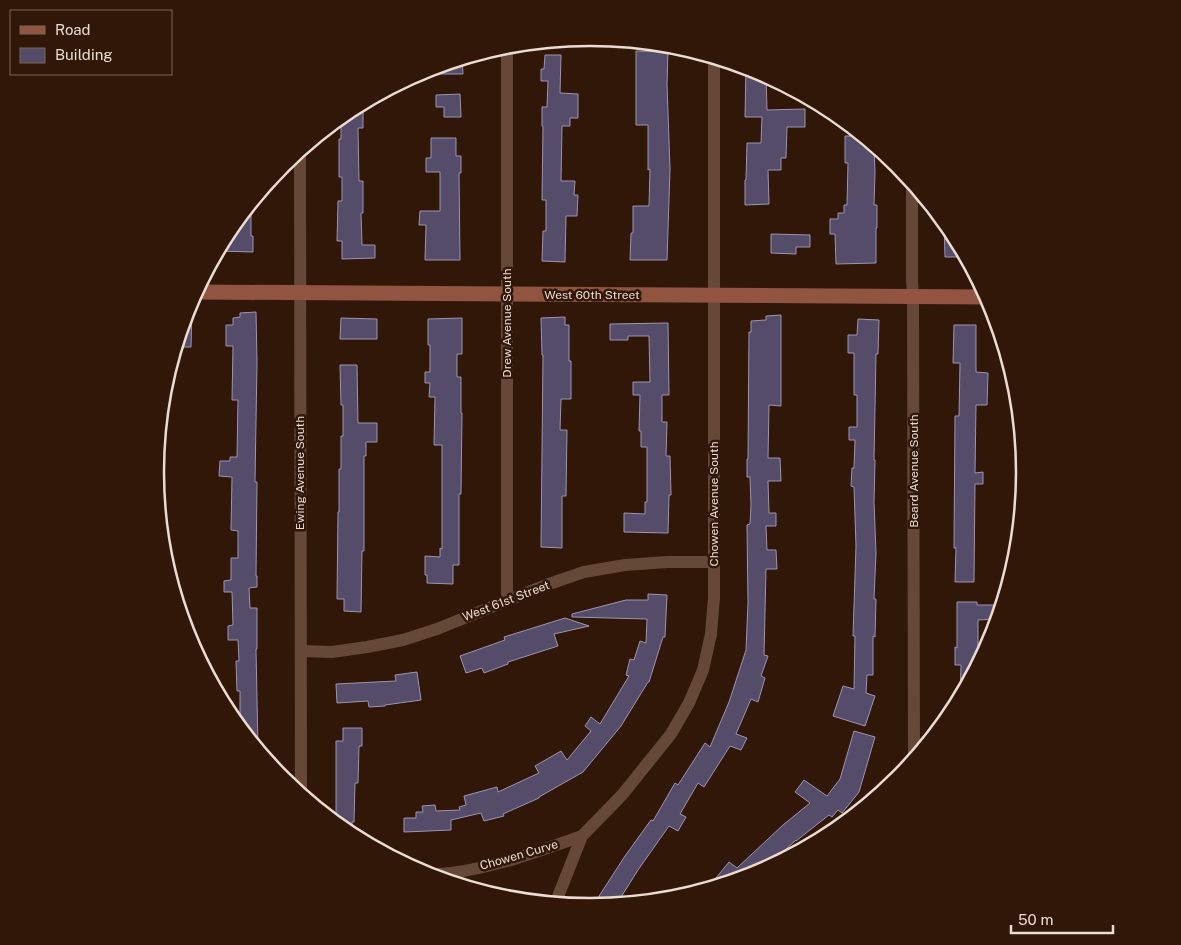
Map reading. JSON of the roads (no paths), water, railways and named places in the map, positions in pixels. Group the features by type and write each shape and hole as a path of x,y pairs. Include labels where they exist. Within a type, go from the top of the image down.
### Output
{"street":[{"name":"Drew Avenue South","path":"506,54 507,600"},
{"name":"Chowen Avenue South","path":"558,898 582,836 622,795 670,734 689,703 703,670 711,634 714,598 714,65"},
{"name":"Ewing Avenue South","path":"300,161 301,785"},
{"name":"Beard Avenue South","path":"912,192 914,750"},
{"name":"West 60th Street","path":"204,292 979,297"},
{"name":"West 61st Street","path":"301,651 332,652 403,640 437,629 507,600 584,572 625,565 667,562 714,562"},
{"name":"Chowen Curve","path":"444,873 491,865 532,854 582,836"}]}
